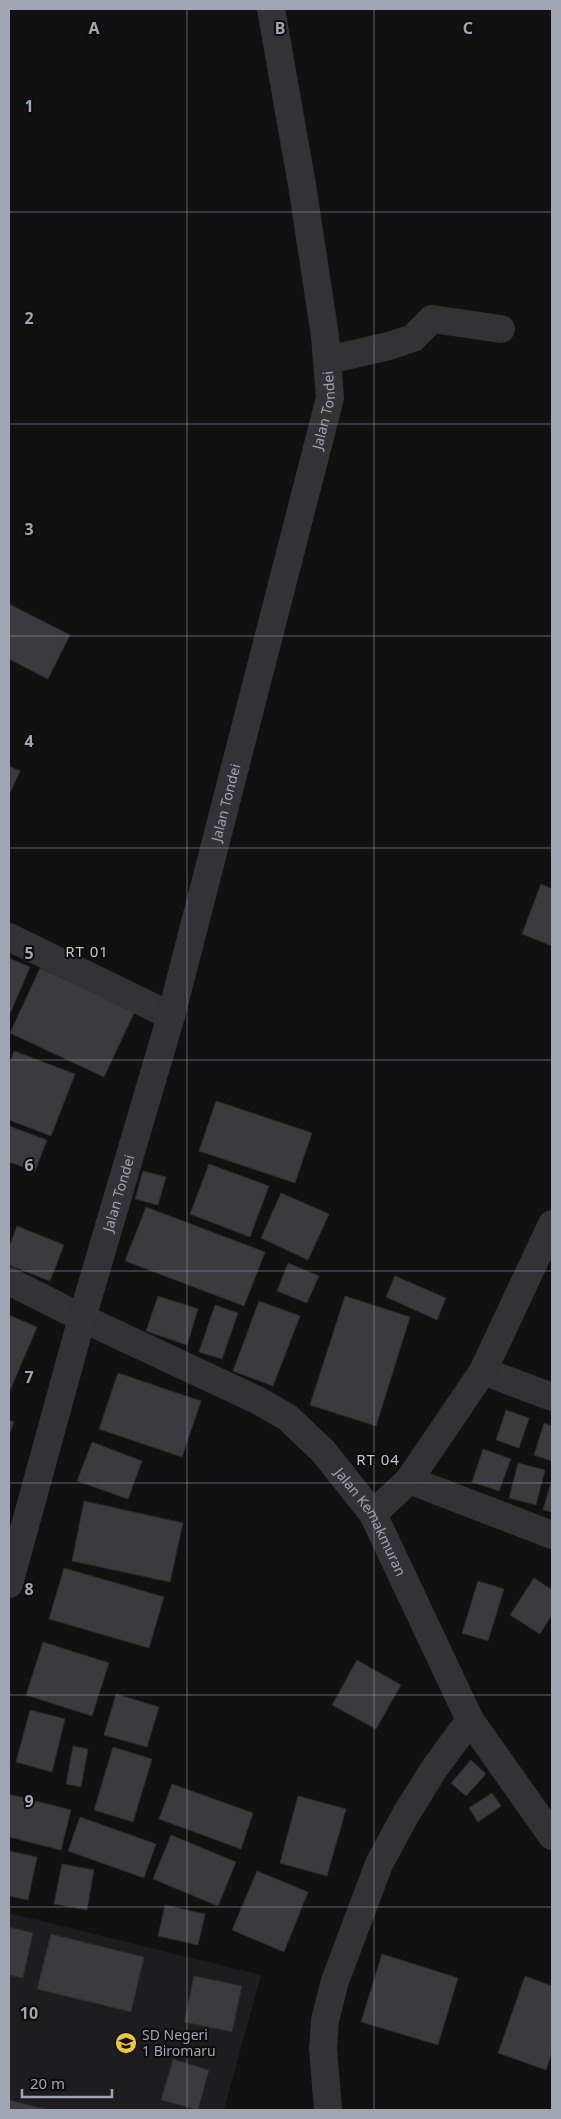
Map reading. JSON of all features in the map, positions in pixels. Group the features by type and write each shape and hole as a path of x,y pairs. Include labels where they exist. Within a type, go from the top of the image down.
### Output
{"street":[{"name":"Jalan Tondei","path":"9,1584 82,1318 171,1016 330,398 328,360 302,185 271,9"},
{"path":"328,360 389,346 413,338 432,319 501,329"},
{"path":"9,937 171,1016"},
{"path":"373,1514 409,1480 483,1371 552,1224"},
{"name":"Jalan Kemakmuran","path":"9,1281 82,1318 257,1400 287,1417 324,1451 373,1514 470,1720 552,1836"},
{"path":"483,1371 552,1397"},
{"path":"409,1480 552,1535"},
{"path":"328,2110 323,2049 325,2020 335,1981 379,1864 425,1784 470,1720"}],"shaded area":[{"name":"SD Negeri 1 Biromaru","path":"9,1913 261,1975 224,2110 9,2110"}],"building":[{"path":"9,604 70,635 48,679 9,659"},
{"path":"9,766 20,771 9,795"},
{"path":"541,884 552,889 552,946 522,934"},
{"path":"9,958 30,967 9,1016"},
{"path":"40,968 135,1011 104,1077 10,1033"},
{"path":"14,1051 75,1074 51,1136 9,1120 9,1065"},
{"path":"216,1101 312,1133 295,1183 199,1151"},
{"path":"9,1126 47,1140 35,1171 9,1162"},
{"path":"209,1164 269,1186 250,1237 190,1214"},
{"path":"143,1171 166,1177 158,1205 135,1199"},
{"path":"281,1193 329,1214 308,1260 261,1238"},
{"path":"146,1207 265,1252 244,1306 125,1261"},
{"path":"17,1226 64,1245 50,1281 9,1265 9,1247"},
{"path":"288,1263 319,1276 307,1303 277,1291"},
{"path":"395,1276 446,1298 437,1320 386,1297"},
{"path":"158,1296 198,1309 187,1345 146,1331"},
{"path":"345,1296 410,1317 376,1426 310,1405"},
{"path":"259,1301 300,1316 273,1386 233,1371"},
{"path":"215,1305 238,1313 222,1359 199,1352"},
{"path":"9,1315 37,1327 9,1393"},
{"path":"118,1373 201,1401 182,1457 99,1429"},
{"path":"506,1410 529,1418 519,1448 496,1440"},
{"path":"9,1420 14,1422 9,1435"},
{"path":"544,1423 552,1426 552,1461 534,1455"},
{"path":"92,1442 142,1461 128,1499 77,1481"},
{"path":"483,1449 511,1459 499,1491 472,1482"},
{"path":"518,1463 545,1470 536,1505 509,1498"},
{"path":"552,1479 552,1512 543,1510"},
{"path":"84,1501 183,1523 170,1582 72,1561"},
{"path":"64,1568 164,1597 149,1648 49,1619"},
{"path":"534,1578 552,1590 552,1614 540,1634 510,1615"},
{"path":"478,1581 504,1589 488,1641 462,1633"},
{"path":"43,1642 109,1663 92,1716 26,1695"},
{"path":"357,1660 401,1685 376,1729 332,1705"},
{"path":"116,1694 159,1707 147,1747 104,1735"},
{"path":"30,1710 65,1719 52,1772 16,1762"},
{"path":"73,1746 88,1749 81,1787 66,1784"},
{"path":"113,1747 152,1759 133,1822 94,1810"},
{"path":"471,1760 486,1774 466,1796 451,1783"},
{"path":"172,1784 253,1813 241,1849 159,1819"},
{"path":"492,1793 501,1806 478,1822 469,1808"},
{"path":"9,1794 71,1810 61,1850 9,1837"},
{"path":"298,1796 346,1809 327,1876 280,1863"},
{"path":"80,1817 156,1844 144,1878 68,1851"},
{"path":"171,1835 236,1862 218,1906 153,1879"},
{"path":"9,1851 37,1857 28,1900 9,1896"},
{"path":"62,1864 94,1870 87,1910 54,1904"},
{"path":"257,1871 308,1892 284,1952 232,1930"},
{"path":"165,1905 205,1914 198,1945 158,1936"},
{"path":"9,1927 33,1933 23,1978 9,1975"},
{"path":"51,1934 144,1957 131,2012 37,1989"},
{"path":"382,1954 458,1978 438,2045 361,2022"},
{"path":"194,1976 242,1986 232,2032 184,2022"},
{"path":"525,1976 552,1986 552,2052 546,2070 498,2053"},
{"path":"173,2059 209,2070 198,2110 161,2100"},
{"path":"9,2100 49,2110 9,2110"}],"place":[{"name":"SD Negeri 1 Biromaru","path":"126,2043"}],"district":[{"name":"RT 01","path":"87,952"},
{"name":"RT 04","path":"378,1460"}]}
